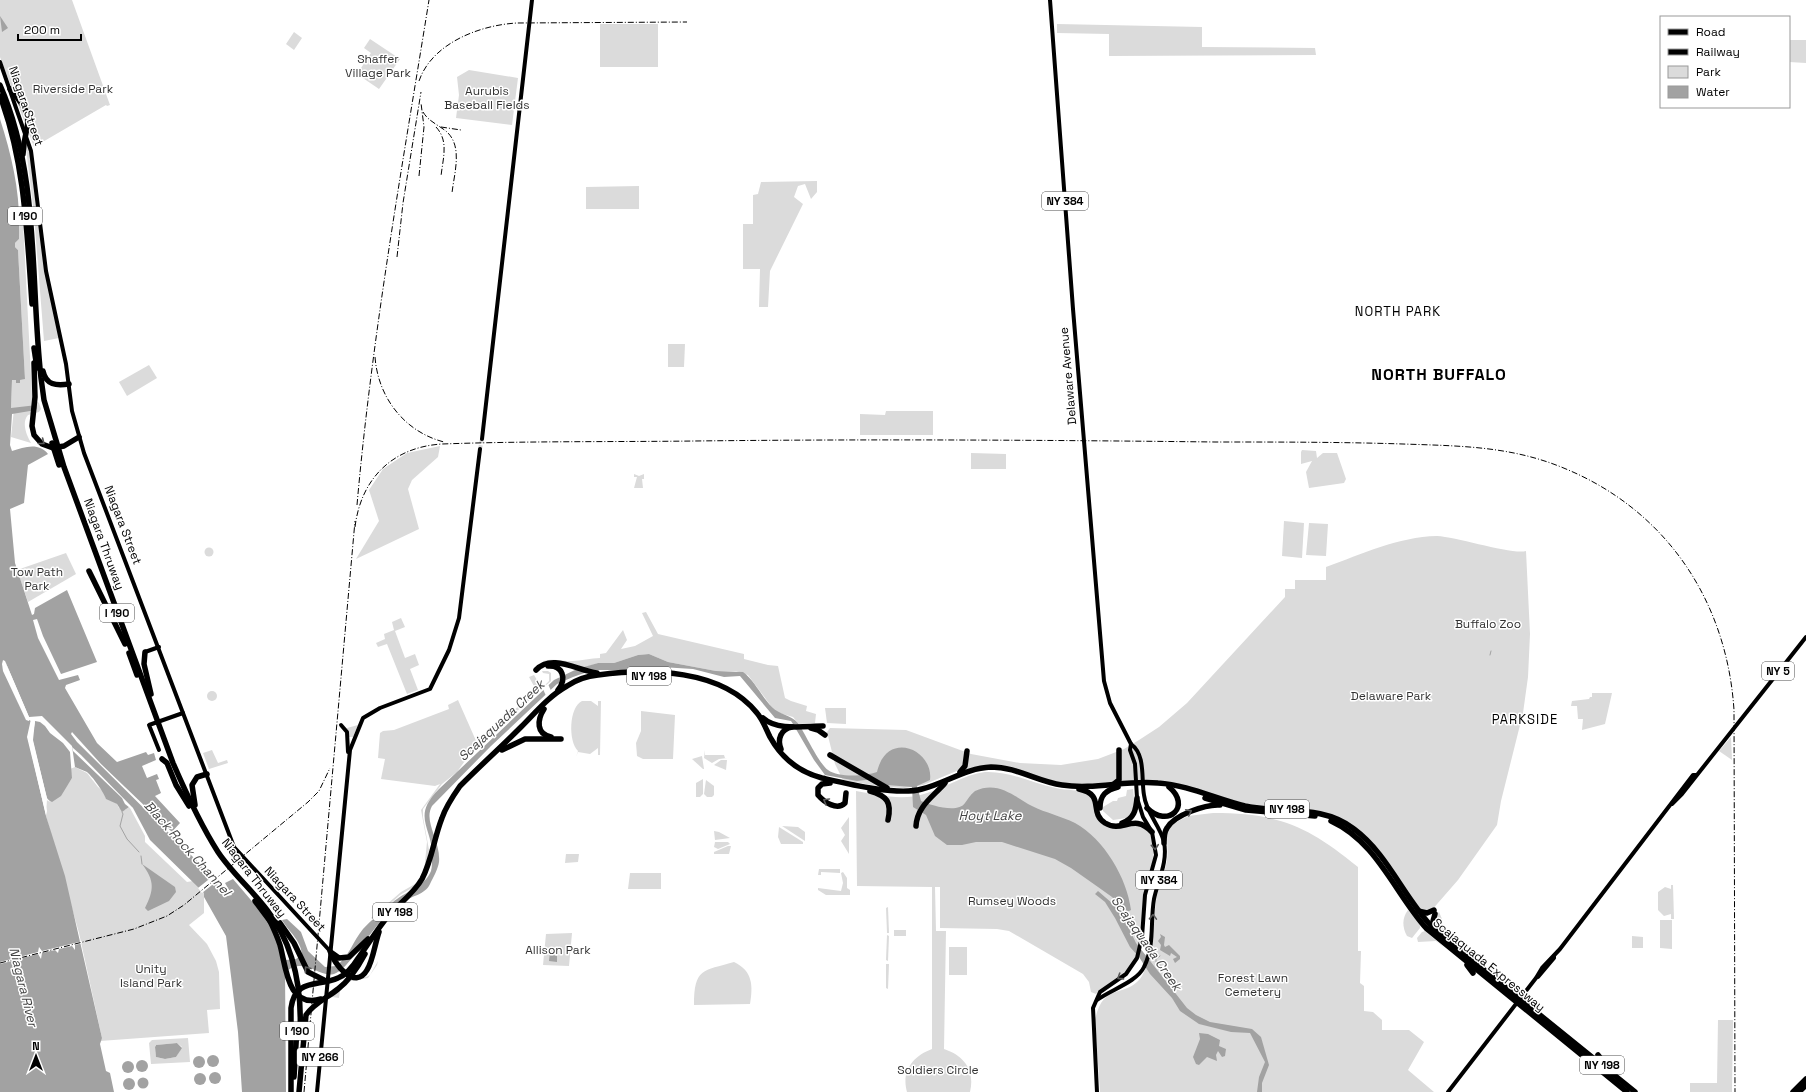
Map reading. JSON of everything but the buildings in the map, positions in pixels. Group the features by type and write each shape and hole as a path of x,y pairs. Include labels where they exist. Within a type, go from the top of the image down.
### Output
{"highway":[{"name":"Niagara Thruway","path":"0,85 11,114 23,160 30,215 43,400"},
{"path":"10,89 24,106 28,115 28,126 23,147 23,160"},
{"name":"Niagara Thruway","path":"0,96 14,142 23,193 35,359 43,400 62,467 134,664 189,806 222,861 268,917 281,937 290,955"},
{"path":"37,324 45,377 54,384 69,384"},
{"path":"35,359 35,397 32,418 34,435 40,442 48,447 61,447 79,437"},
{"path":"88,571 125,644"},
{"name":"Niagara Thruway","path":"101,573 125,644 130,653"},
{"path":"145,652 144,664 155,717"},
{"path":"554,694 562,684 563,675 560,670 552,666 536,670 550,663 607,674"},
{"name":"Scajaquada Expressway","path":"298,1092 306,1015 313,1006 328,996 352,975 389,915 421,880 450,801 460,786 554,694 575,681 592,676 607,674 666,673 695,677 712,682 733,692 755,710 778,750 799,768 816,776 910,793"},
{"name":"Scajaquada Expressway","path":"443,818 461,791 544,709 572,686 596,678 671,676 695,680 725,690 743,702 758,718 771,744 784,761 804,774 830,783 870,791 910,793 946,783 973,772 996,770 1015,773 1051,786 1079,789 1150,784 1176,786 1246,806 1307,811 1345,823 1372,844 1418,911 1438,933 1464,957 1627,1092"},
{"path":"502,750 525,739 561,739 546,736 541,731 539,718 544,709"},
{"path":"755,710 770,723 791,727 823,726"},
{"path":"785,757 780,747 779,740 784,730 791,727"},
{"path":"804,727 815,728 825,735"},
{"name":"Niagara Thruway","path":"160,731 173,763 200,820 219,853 267,910 281,931 295,972 300,1012 298,1092"},
{"path":"1119,750 1120,774 1122,781 1128,785"},
{"path":"954,776 965,766 967,751"},
{"path":"830,755 873,781 898,792"},
{"path":"162,759 167,764 176,785 189,806"},
{"name":"Scajaquada Expressway","path":"919,791 974,769 997,767 1062,785 1115,786"},
{"path":"200,820 191,788 194,780 207,774"},
{"path":"1120,774 1118,782 1115,786 1105,793 1100,800 1100,809 1106,819 1114,823 1127,821 1134,816 1137,798"},
{"path":"830,783 822,784 818,788 819,797 836,806 840,806 845,803 846,794"},
{"path":"916,826 925,802 946,783"},
{"name":"Scajaquada Expressway","path":"1150,784 1169,787 1232,807 1253,811 1314,816 1330,821 1350,832 1366,845 1378,859 1413,913 1426,928 1635,1092"},
{"path":"1147,808 1159,817 1166,817 1174,813 1178,806 1179,800 1176,794 1169,787"},
{"path":"1079,789 1088,791 1093,796 1098,813 1106,823 1117,826 1139,823 1146,826 1152,832"},
{"path":"870,791 882,795 887,801 890,811 888,820"},
{"path":"1164,843 1167,827 1178,818 1204,806 1216,805 1232,807"},
{"path":"267,910 294,943 308,972 318,978 333,980"},
{"path":"1418,911 1427,913 1434,912 1433,921 1438,933"},
{"path":"268,917 279,944 288,982 294,991 301,997 310,1000 328,996"},
{"path":"330,951 335,956 342,958 353,955 379,931"},
{"path":"330,951 338,965 348,976 359,976 368,970 379,931"},
{"name":"Scajaquada Expressway","path":"333,980 346,973 355,964 379,931"},
{"path":"1464,957 1481,961"},
{"path":"1464,957 1473,973"},
{"path":"329,966 332,961 338,965"},
{"name":"Niagara Thruway","path":"292,1092 297,1010 295,972"},
{"path":"292,1092 291,1008 293,998 307,985 333,980"},
{"path":"1576,1054 1599,1069"},
{"path":"1598,1055 1621,1080"},
{"path":"1793,1092 1806,1079"}],"main road":[{"path":"482,439 532,0"},
{"name":"Delaware Avenue","path":"1050,0 1073,309 1104,680 1110,703 1131,744 1136,748 1141,763 1147,808 1158,826 1164,843 1164,864 1154,900 1152,937 1144,968 1133,979 1109,991 1097,1000"},
{"name":"Niagara Street","path":"0,62 31,151 46,271 69,384 72,411 79,437 235,848 330,951"},
{"path":"330,951 351,746 363,718 380,708 430,689 448,650 459,618 480,450"},
{"name":"NY 5","path":"1448,1092 1537,977 1554,958 1554,956 1672,804 1676,802 1806,636"},
{"path":"145,652 159,647"},
{"path":"159,750 149,725 183,712"},
{"path":"341,725 347,732 349,758"},
{"name":"Delaware Avenue","path":"1097,1092 1092,1012 1098,994 1126,974 1137,958 1141,945 1145,895 1156,855 1152,832 1141,813 1137,798 1135,764 1130,750 1131,744"},
{"name":"NY 266","path":"317,1092 330,951"}],"green space":[{"name":"Riverside Park","path":"0,0 72,0 110,105 106,105 34,147 0,57"},
{"path":"600,24 658,24 658,67 600,67"},
{"path":"1057,24 1202,27 1202,47 1315,48 1316,55 1109,56 1109,34 1057,33"},
{"path":"294,32 302,38 294,50 286,44"},
{"name":"Shaffer Village Park","path":"370,39 400,59 379,89 357,74 371,53 364,48"},
{"path":"1790,40 1806,40 1806,63 1790,62"},
{"name":"Aurubis Baseball Fields","path":"469,70 518,78 512,125 456,118 459,95 457,77"},
{"path":"27,144 30,152 37,214 59,338 44,341 34,215 26,148"},
{"path":"817,181 817,192 811,199 805,184 798,186 794,197 803,204 770,271 768,307 759,307 760,269 743,269 743,224 753,224 753,195 758,194 761,182"},
{"path":"639,186 639,209 586,209 586,187"},
{"path":"20,222 23,222 32,395 39,403 41,409 39,412 28,415 26,418 25,429 31,443 11,437 14,409 11,408 12,380 25,379 18,250 15,247 15,243 19,239"},
{"path":"668,344 685,344 684,367 668,367"},
{"path":"149,365 157,378 127,396 119,382"},
{"path":"886,411 933,411 933,435 860,435 860,414 885,415"},
{"path":"440,446 438,457 412,480 408,489 419,529 356,559 379,521 369,490 383,469 407,453"},
{"path":"1302,450 1316,451 1317,458 1323,453 1337,453 1346,479 1344,483 1309,488 1306,472 1312,461 1301,464"},
{"path":"971,453 1006,454 1006,469 971,469"},
{"path":"634,474 639,476 644,474 644,479 642,479 643,488 634,488 637,477 634,477"},
{"path":"1284,521 1304,523 1302,558 1282,556"},
{"path":"1309,523 1328,524 1326,556 1306,555"},
{"name":"Delaware Park","path":"1437,536 1519,552 1526,551 1530,634 1528,677 1523,713 1501,801 1497,825 1458,880 1431,911 1422,911 1365,837 1312,810 1247,804 1174,784 1076,785 1049,781 1017,769 959,770 923,785 904,788 878,786 843,780 835,764 827,732 830,728 906,730 971,754 1020,763 1061,765 1098,759 1124,749 1139,740 1159,727 1187,703 1285,597 1285,589 1295,589 1295,580 1326,580 1326,567 1408,539"},
{"path":"209,547 214,552 209,557 204,552"},
{"name":"Tow Path Park","path":"66,553 76,574 28,602 17,570"},
{"path":"646,612 658,634 744,654 744,659 778,666 785,698 807,706 806,711 816,714 815,723 799,724 793,717 779,713 771,706 748,675 736,671 716,671 668,662 649,654 638,655 614,663 598,663 583,668 544,663 543,661 575,661 600,658 600,654 606,653 623,630 627,640 621,649 635,646 653,636 642,613"},
{"path":"401,618 405,627 395,631 405,658 415,654 419,665 410,669 418,690 407,694 387,644 378,647 376,643 385,639 384,634 394,630 392,622"},
{"path":"542,671 548,671 551,673 551,681 472,751 457,772 442,784 423,809 429,850 427,865 419,884 400,895 373,919 371,918 401,892 415,884 424,872 427,842 421,810 440,784 435,786 381,779 385,759 378,758 380,733 383,731 394,730 449,709 448,705 458,700 477,743 531,695 535,688 529,677 534,675 542,688 549,681 549,674 543,673"},
{"path":"210,691 214,691 216,692 216,700 210,701 207,698 207,694"},
{"path":"1592,693 1612,693 1605,724 1582,730 1583,719 1578,719 1577,706 1571,706 1572,701 1589,699 1592,697"},
{"path":"582,701 591,701 598,706 598,701 601,701 600,755 598,755 598,748 590,754 578,752 576,757 578,751 573,740 571,724 574,710"},
{"path":"825,708 846,708 846,724 827,723"},
{"path":"641,711 675,715 673,759 643,759 637,756 636,743 641,731"},
{"path":"358,725 353,737 349,737 347,728"},
{"path":"1731,737 1732,760 1719,751"},
{"path":"212,750 218,763 227,760 228,763 209,769 203,753"},
{"path":"705,750 705,755 724,755 725,758 727,758 719,759 712,763 704,758"},
{"path":"702,756 704,769 692,759"},
{"path":"721,760 727,760 726,770 714,765"},
{"name":"Unity Island Park","path":"75,767 87,773 104,792 106,798 117,804 119,808 125,810 129,807 145,836 145,842 187,882 193,881 204,893 204,913 189,925 207,944 216,961 219,972 220,1009 207,1010 209,1033 100,1041 102,1038 79,933 46,816 47,799 61,794 72,778 70,769"},
{"path":"985,772 1004,773 1047,786 1090,793 1096,810 1109,826 1132,824 1148,829 1152,839 1153,860 1146,886 1139,949 1133,963 1096,994 1091,992 1089,982 1083,974 1009,931 997,929 940,928 940,887 935,887 936,931 946,931 944,1049 958,1056 967,1065 971,1077 970,1092 907,1092 906,1077 910,1065 919,1056 932,1049 932,887 857,886 856,791 890,797 916,796 969,776"},
{"path":"703,779 703,794 700,797 696,797 696,783"},
{"path":"706,780 714,786 714,795 712,797 707,797 704,794"},
{"path":"1133,789 1134,806 1130,816 1113,820 1103,811 1103,807 1113,801 1117,801 1118,798 1126,796 1127,790"},
{"name":"Forest Lawn Cemetery","path":"1213,813 1256,816 1275,819 1292,825 1324,841 1358,867 1358,951 1361,951 1360,983 1364,986 1364,1011 1373,1012 1382,1020 1382,1030 1409,1030 1424,1042 1408,1070 1434,1092 1100,1092 1095,1020 1103,1000 1114,992 1134,985 1140,979 1147,965 1153,941 1157,896 1167,860 1167,835 1169,826 1188,816"},
{"path":"849,817 849,854 841,841 845,835 841,828"},
{"path":"782,826 798,827 805,832 805,841"},
{"path":"779,827 803,842 803,844 781,844 778,837"},
{"path":"714,831 719,832 730,838 715,840"},
{"path":"715,842 728,842 730,844 718,849 714,847"},
{"path":"731,846 729,854 714,854 714,852"},
{"path":"566,854 579,854 578,862 565,863"},
{"path":"819,869 840,869 840,873 821,872 821,875 818,875"},
{"path":"843,872 847,878 847,888 850,890 850,895 826,895 818,890 818,888 841,891 843,883 841,873"},
{"path":"630,873 661,873 661,889 628,889"},
{"path":"1671,885 1673,885 1674,919 1671,919 1671,914 1664,916 1658,910 1658,892 1665,887 1671,889"},
{"path":"888,907 889,933 887,933 886,908"},
{"path":"1408,910 1420,925 1420,928 1412,938 1407,936 1404,929 1404,919"},
{"path":"1439,912 1442,919 1443,933 1436,927 1436,916"},
{"path":"1660,920 1672,920 1672,949 1660,948"},
{"path":"894,930 906,930 906,936 894,936"},
{"path":"1425,931 1446,949 1436,941 1418,942 1417,938 1422,932"},
{"name":"Allison Park","path":"572,933 569,966 543,965 546,934"},
{"path":"887,935 889,936 888,961 886,960"},
{"path":"1632,936 1643,937 1643,948 1632,948"},
{"path":"949,947 967,947 967,975 949,975"},
{"path":"378,961 377,965 368,978 351,981 340,991 339,998 332,997 329,999 350,980 370,975"},
{"path":"734,962 748,974 751,985 750,1004 694,1005 696,984 702,973 715,967"},
{"path":"886,964 889,964 888,989 886,988"},
{"path":"1718,1020 1733,1020 1732,1092 1690,1092 1690,1083 1717,1083"},
{"path":"188,1038 190,1062 151,1064 149,1043 152,1040","holes":["177,1043 182,1047 176,1057 165,1059 156,1057 156,1045"]}],"water":[{"path":"0,16 8,28 2,32"},
{"path":"0,119 9,149 19,207 19,239 15,243 15,247 18,250 25,379 20,380 20,383 16,383 16,380 12,380 11,408 37,405 36,410 12,414 10,445 12,451 31,446 40,448 48,454 28,465 24,503 10,509 15,563 32,615 34,614 35,608 67,590 97,662 61,674 43,636 37,619 33,620 38,638 59,680 78,675 80,680 66,685 65,688 97,743 117,762 146,752 148,755 154,753 156,760 142,766 147,778 157,774 159,779 156,780 161,793 155,796 180,823 170,834 199,863 227,896 232,895 225,883 233,879 267,919 286,960 296,959 302,955 297,940 282,920 287,919 301,932 308,951 325,967 336,966 348,954 363,929 370,922 397,899 414,889 428,877 432,866 432,848 425,823 425,815 430,799 554,680 577,669 598,663 614,663 638,655 649,654 668,662 716,671 743,672 772,707 798,723 820,762 824,767 833,773 852,776 877,772 882,759 890,751 899,748 909,749 918,753 925,760 929,769 930,780 917,786 921,801 944,808 956,808 965,803 975,791 991,787 1013,794 1032,806 1075,823 1086,830 1095,839 1112,860 1125,885 1131,910 1127,912 1112,897 1071,868 1055,859 1002,842 976,842 962,845 947,845 935,836 926,815 913,807 912,787 887,785 875,779 857,781 825,775 814,760 791,721 775,718 740,676 724,677 693,669 661,667 647,670 593,670 557,684 491,746 432,806 430,819 439,854 439,862 433,879 425,891 402,902 384,918 340,971 334,974 328,974 300,966 285,972 286,1092 242,1092 238,1032 226,936 204,897 204,893 150,840 133,808 129,807 122,812 117,804 106,799 95,780 87,772 75,767 72,746 42,716 29,717 5,661 27,719 31,721 28,738 46,816 65,876 102,1038 100,1044 106,1071 110,1073 114,1092 0,1092"},
{"path":"35,721 40,722 45,726 50,733 63,743 70,752 72,778 61,796 52,802 47,799 33,740"},
{"path":"142,864 175,887 176,892 169,901 148,911 145,908 152,886 149,876"},
{"path":"1098,891 1120,910 1136,943 1187,1008 1196,1015 1210,1022 1252,1029 1261,1037 1269,1065 1262,1083 1262,1092 1257,1092 1259,1077 1265,1062 1250,1033 1231,1032 1199,1024 1180,1011 1172,998 1150,974 1139,957 1130,947 1105,902 1095,894"},
{"path":"1160,934 1165,937 1165,947 1169,945 1180,956 1180,959 1175,963 1173,959 1177,957 1171,953 1170,956 1160,950 1161,945 1158,941 1161,937"},
{"path":"550,952 553,952 553,955 557,956 557,962 549,961"},
{"path":"1199,1033 1208,1034 1220,1040 1219,1046 1226,1049 1225,1056 1222,1057 1218,1051 1216,1055 1217,1061 1207,1057 1199,1065 1196,1064 1193,1057 1200,1039"},
{"path":"177,1043 182,1048 176,1057 165,1059 156,1057 156,1045"},
{"path":"213,1055 217,1057 219,1061 217,1065 213,1067 209,1065 207,1061 209,1057"},
{"path":"199,1056 203,1058 205,1062 203,1066 199,1068 195,1066 193,1062 195,1058"},
{"path":"142,1060 146,1062 148,1066 146,1070 142,1072 138,1070 136,1066 138,1062"},
{"path":"128,1061 132,1063 134,1067 132,1071 128,1073 124,1071 122,1067 124,1063"},
{"path":"215,1072 219,1074 221,1078 219,1082 215,1084 211,1082 209,1078 211,1074"},
{"path":"200,1073 204,1075 206,1079 204,1083 200,1085 196,1083 194,1079 196,1075"},
{"path":"143,1077 147,1079 149,1083 147,1087 143,1089 139,1087 137,1083 139,1079"},
{"path":"129,1078 133,1080 135,1084 133,1088 129,1090 125,1088 123,1084 125,1080"}],"pier":[{"path":"3,660 5,661 29,717 29,721 26,720 3,671"},
{"path":"548,684 552,693 547,698 543,689"},
{"path":"31,719 34,719 35,722 32,738 47,798 50,802 45,799 41,784 47,811 46,815 27,737"},
{"path":"72,732 101,764 173,833 180,842 179,843 77,742 71,734"},
{"path":"72,747 133,808 130,808 125,804 122,798 73,751"},
{"path":"213,876 217,881 202,893 198,888"},
{"path":"83,941 83,943 75,945 75,950 72,946 59,949 58,953 55,950 42,953 41,959 38,954 18,959 18,961 16,960 0,964 0,962 38,952 39,947 42,951"}],"waterway":[{"path":"1490,655 1491,651"},
{"path":"122,812 123,814 120,826 127,839 139,852"},
{"path":"141,856 142,864"},
{"name":"Scajaquada Creek","path":"1160,956 1156,959 1156,962 1166,969 1171,981 1169,985"}],"tunnel":[{"path":"480,449 482,439"}],"railway":[{"path":"357,505 363,441 379,315 429,0"},
{"path":"419,81 425,68 446,46 459,38 488,28 517,23 687,22"},
{"path":"397,257 403,203 421,92"},
{"path":"419,176 424,127 421,103"},
{"path":"423,112 431,121 447,132 455,145 456,169 452,193"},
{"path":"436,127 443,138 444,144 441,176"},
{"path":"441,127 461,130"},
{"path":"375,357 377,372 382,386 396,411 406,422 417,430 444,442"},
{"path":"355,527 358,509 364,494 372,480 382,468 409,451 424,446 442,444 890,440 1380,443 1486,449 1526,456 1546,461 1566,469 1602,487 1634,509 1662,535 1685,565 1704,597 1719,633 1729,670 1734,710 1735,1092"},
{"path":"304,1092 355,521"},
{"path":"0,963 134,929 167,916 184,905 308,802 319,791 330,768"}],"district":[{"name":"NORTH PARK","path":"1398,311"},
{"name":"NORTH BUFFALO","path":"1439,374"},
{"name":"PARKSIDE","path":"1525,719"}],"park label":[{"name":"Buffalo Zoo","path":"1488,624"},
{"name":"Rumsey Woods","path":"1012,901"},
{"name":"Soldiers Circle","path":"938,1070"}],"water label":[{"name":"Hoyt Lake","path":"990,815"},
{"name":"Black Rock Channel","path":"188,848"},
{"name":"Niagara River","path":"24,987"}]}
